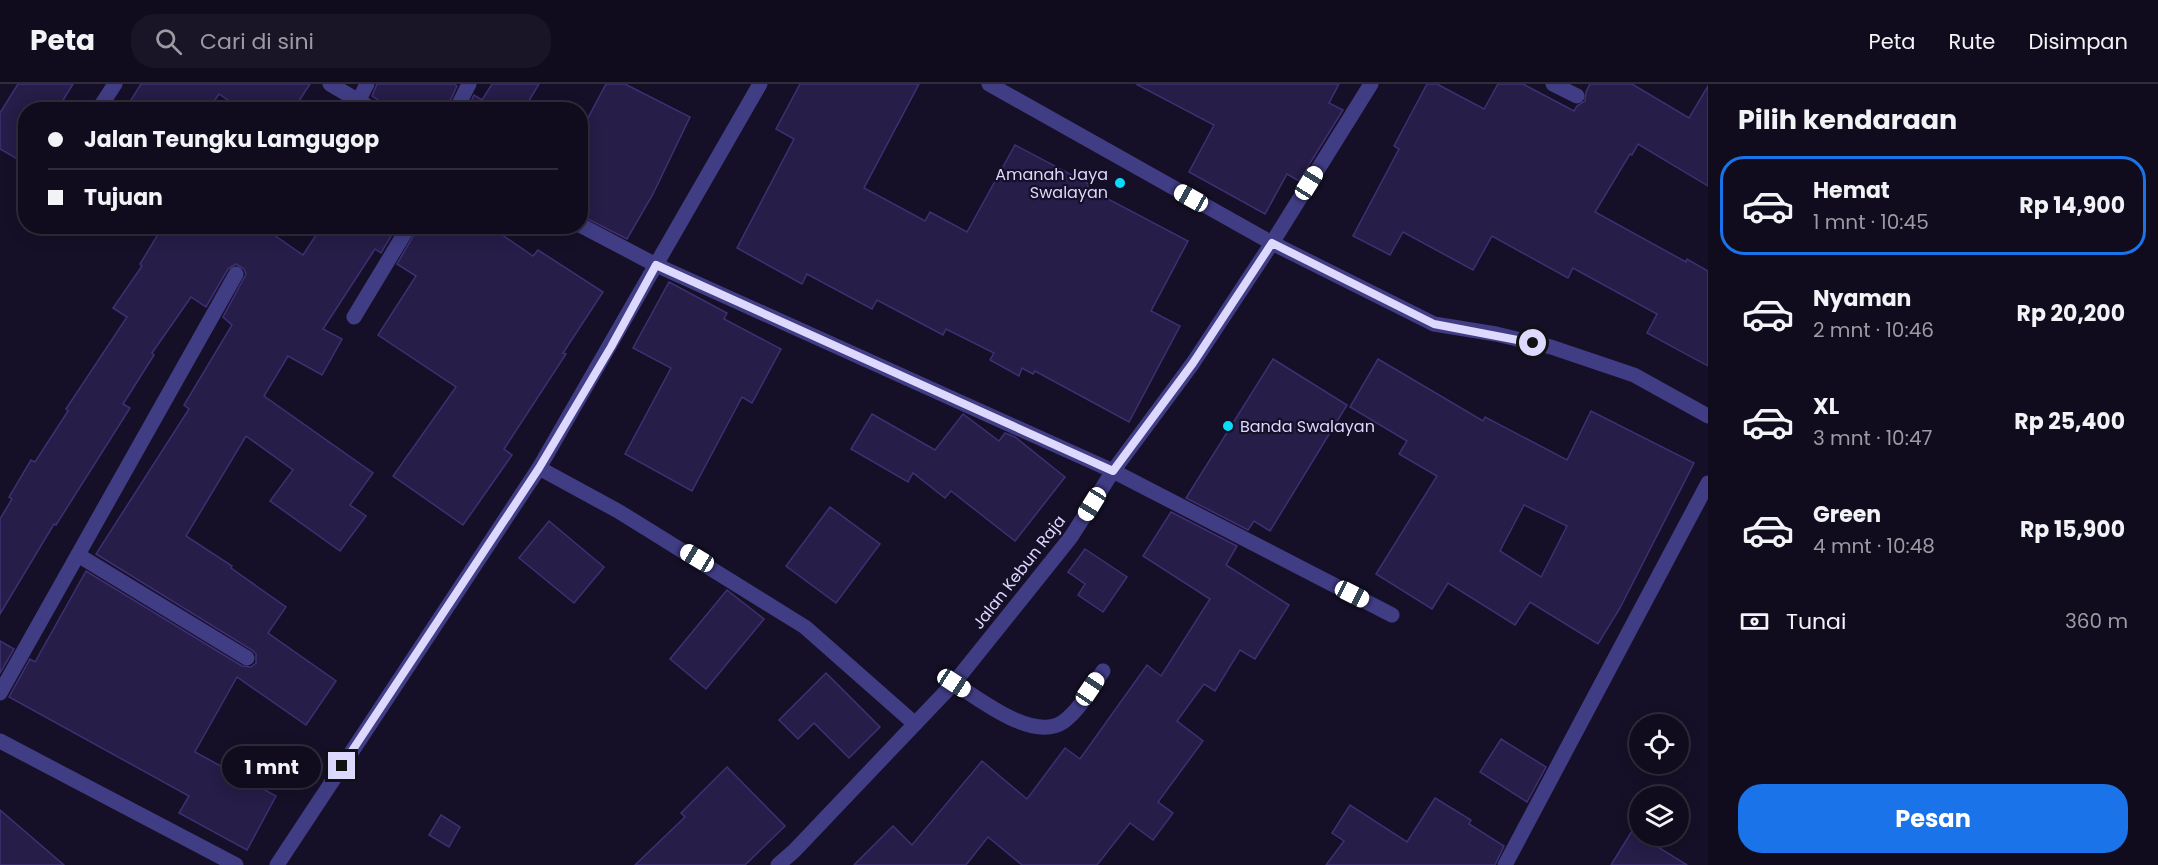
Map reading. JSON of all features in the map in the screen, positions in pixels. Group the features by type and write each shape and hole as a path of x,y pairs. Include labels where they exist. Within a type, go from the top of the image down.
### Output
{"street":[{"path":"103,102 115,84"},
{"path":"330,84 350,102"},
{"path":"355,102 368,84"},
{"path":"460,102 469,84"},
{"path":"277,865 539,468 611,347 760,84"},
{"path":"989,84 1272,243 1434,324 1496,334 1551,347 1634,375 1708,417"},
{"name":"Jalan Kebun Raja","path":"778,865 954,683 1071,537 1113,471 1193,363 1272,243 1371,84"},
{"path":"1553,84 1578,96"},
{"path":"588,229 656,265 1113,471 1392,615"},
{"path":"354,317 404,234"},
{"path":"0,693 236,274"},
{"path":"539,468 618,511 806,627 915,724"},
{"path":"1505,865 1708,483"},
{"path":"78,555 247,658"},
{"path":"954,683 1002,714 1032,727 1046,727 1062,723 1077,708 1103,670"},
{"path":"0,741 236,865"}],"building":[{"path":"18,84 73,84 62,102 18,102 18,159 0,149 0,113"},
{"path":"141,84 310,84 298,102 230,102 219,94 214,102 134,102 131,100"},
{"path":"377,84 454,84 457,86 450,102 381,102 372,96"},
{"path":"492,84 539,84 528,102 471,102 474,95 482,100"},
{"path":"606,84 625,84 690,117 653,194 627,239 588,219 588,118"},
{"path":"800,84 919,84 864,188 925,221 930,212 967,232 1015,145 1089,184 1087,188 1188,241 1151,311 1180,326 1129,422 1035,371 1033,374 1022,368 1019,376 990,360 994,353 946,329 943,335 877,300 872,309 807,274 802,284 737,248 794,139 776,129"},
{"path":"1136,84 1339,84 1329,103 1343,110 1299,181 1287,174 1265,214 1189,172 1214,125"},
{"path":"1427,84 1437,84 1484,109 1498,84 1523,84 1574,111 1585,101 1590,84 1632,84 1689,118 1708,86 1708,186 1638,144 1595,212 1686,262 1687,259 1708,271 1708,366 1647,333 1657,314 1573,268 1568,278 1492,236 1473,270 1403,232 1390,255 1353,236 1399,149 1394,146"},
{"path":"158,234 273,234 303,255 317,234 392,234 381,253 375,249 323,329 342,339 322,375 288,356 264,396 373,473 350,505 366,516 340,551 270,501 293,470 246,436 186,536 232,566 231,568 286,607 268,633 336,681 306,725 237,677 197,748 195,752 276,796 247,850 179,813 189,796 9,697 30,659 35,662 86,571 242,666 251,667 256,663 256,654 252,650 96,554 189,409 184,405 232,325 223,317 246,274 244,269 236,264 228,269 206,307 191,297 152,353 154,355 123,404 130,408 56,525 54,524 0,614 0,519 12,499 9,497 31,460 35,462 68,411 66,409 127,317 113,308 142,266 140,264"},
{"path":"414,234 501,234 533,256 538,250 603,292 504,449 512,455 463,525 393,476 456,387 378,335 416,276 397,264"},
{"path":"669,282 727,313 724,319 781,349 752,403 742,397 692,491 625,454 671,368 633,348"},
{"path":"1273,359 1347,405 1270,531 1254,521 1248,530 1186,498"},
{"path":"1378,359 1483,421 1485,417 1567,460 1591,411 1694,463 1620,608 1598,644 1530,602 1515,625 1448,583 1432,609 1376,574 1437,476 1399,454 1407,441 1350,407","holes":["1524,505 1567,526 1541,577 1500,551"]},
{"path":"872,414 935,450 963,414 999,441 1005,433 1015,437 1065,477 1015,541 951,491 945,498 913,473 908,482 851,449"},
{"path":"830,507 880,544 836,603 786,566"},
{"path":"1171,512 1237,546 1226,565 1289,605 1255,659 1240,650 1215,691 1204,684 1177,721 1203,741 1158,802 1173,813 1153,840 1130,823 1097,865 1022,865 988,837 966,865 854,865 893,826 912,845 982,761 1027,799 1065,748 1080,759 1147,665 1161,676 1210,599 1143,556"},
{"path":"549,521 604,567 574,603 519,558"},
{"path":"1085,549 1127,577 1103,612 1078,595 1085,584 1068,572"},
{"path":"727,590 764,619 706,689 670,659"},
{"path":"0,641 14,649 0,673"},
{"path":"826,673 880,727 849,758 814,723 798,739 779,720"},
{"path":"1501,739 1546,767 1527,802 1480,772"},
{"path":"727,767 785,826 745,865 635,865 685,817 681,813"},
{"path":"1435,798 1471,820 1469,824 1504,846 1495,865 1326,865 1344,841 1332,833 1350,805 1407,842"},
{"path":"0,810 64,865 0,865"},
{"path":"441,815 460,827 449,847 429,835"},
{"path":"1629,836 1629,846 1656,846 1687,865 1611,865"}],"place":[{"name":"Amanah Jaya Swalayan","path":"1120,183"},
{"name":"Banda Swalayan","path":"1228,426"}],"route":[{"path":"342,766 539,468 611,347 656,265 1113,471 1193,363 1272,243 1434,324 1496,334 1533,343"}]}
